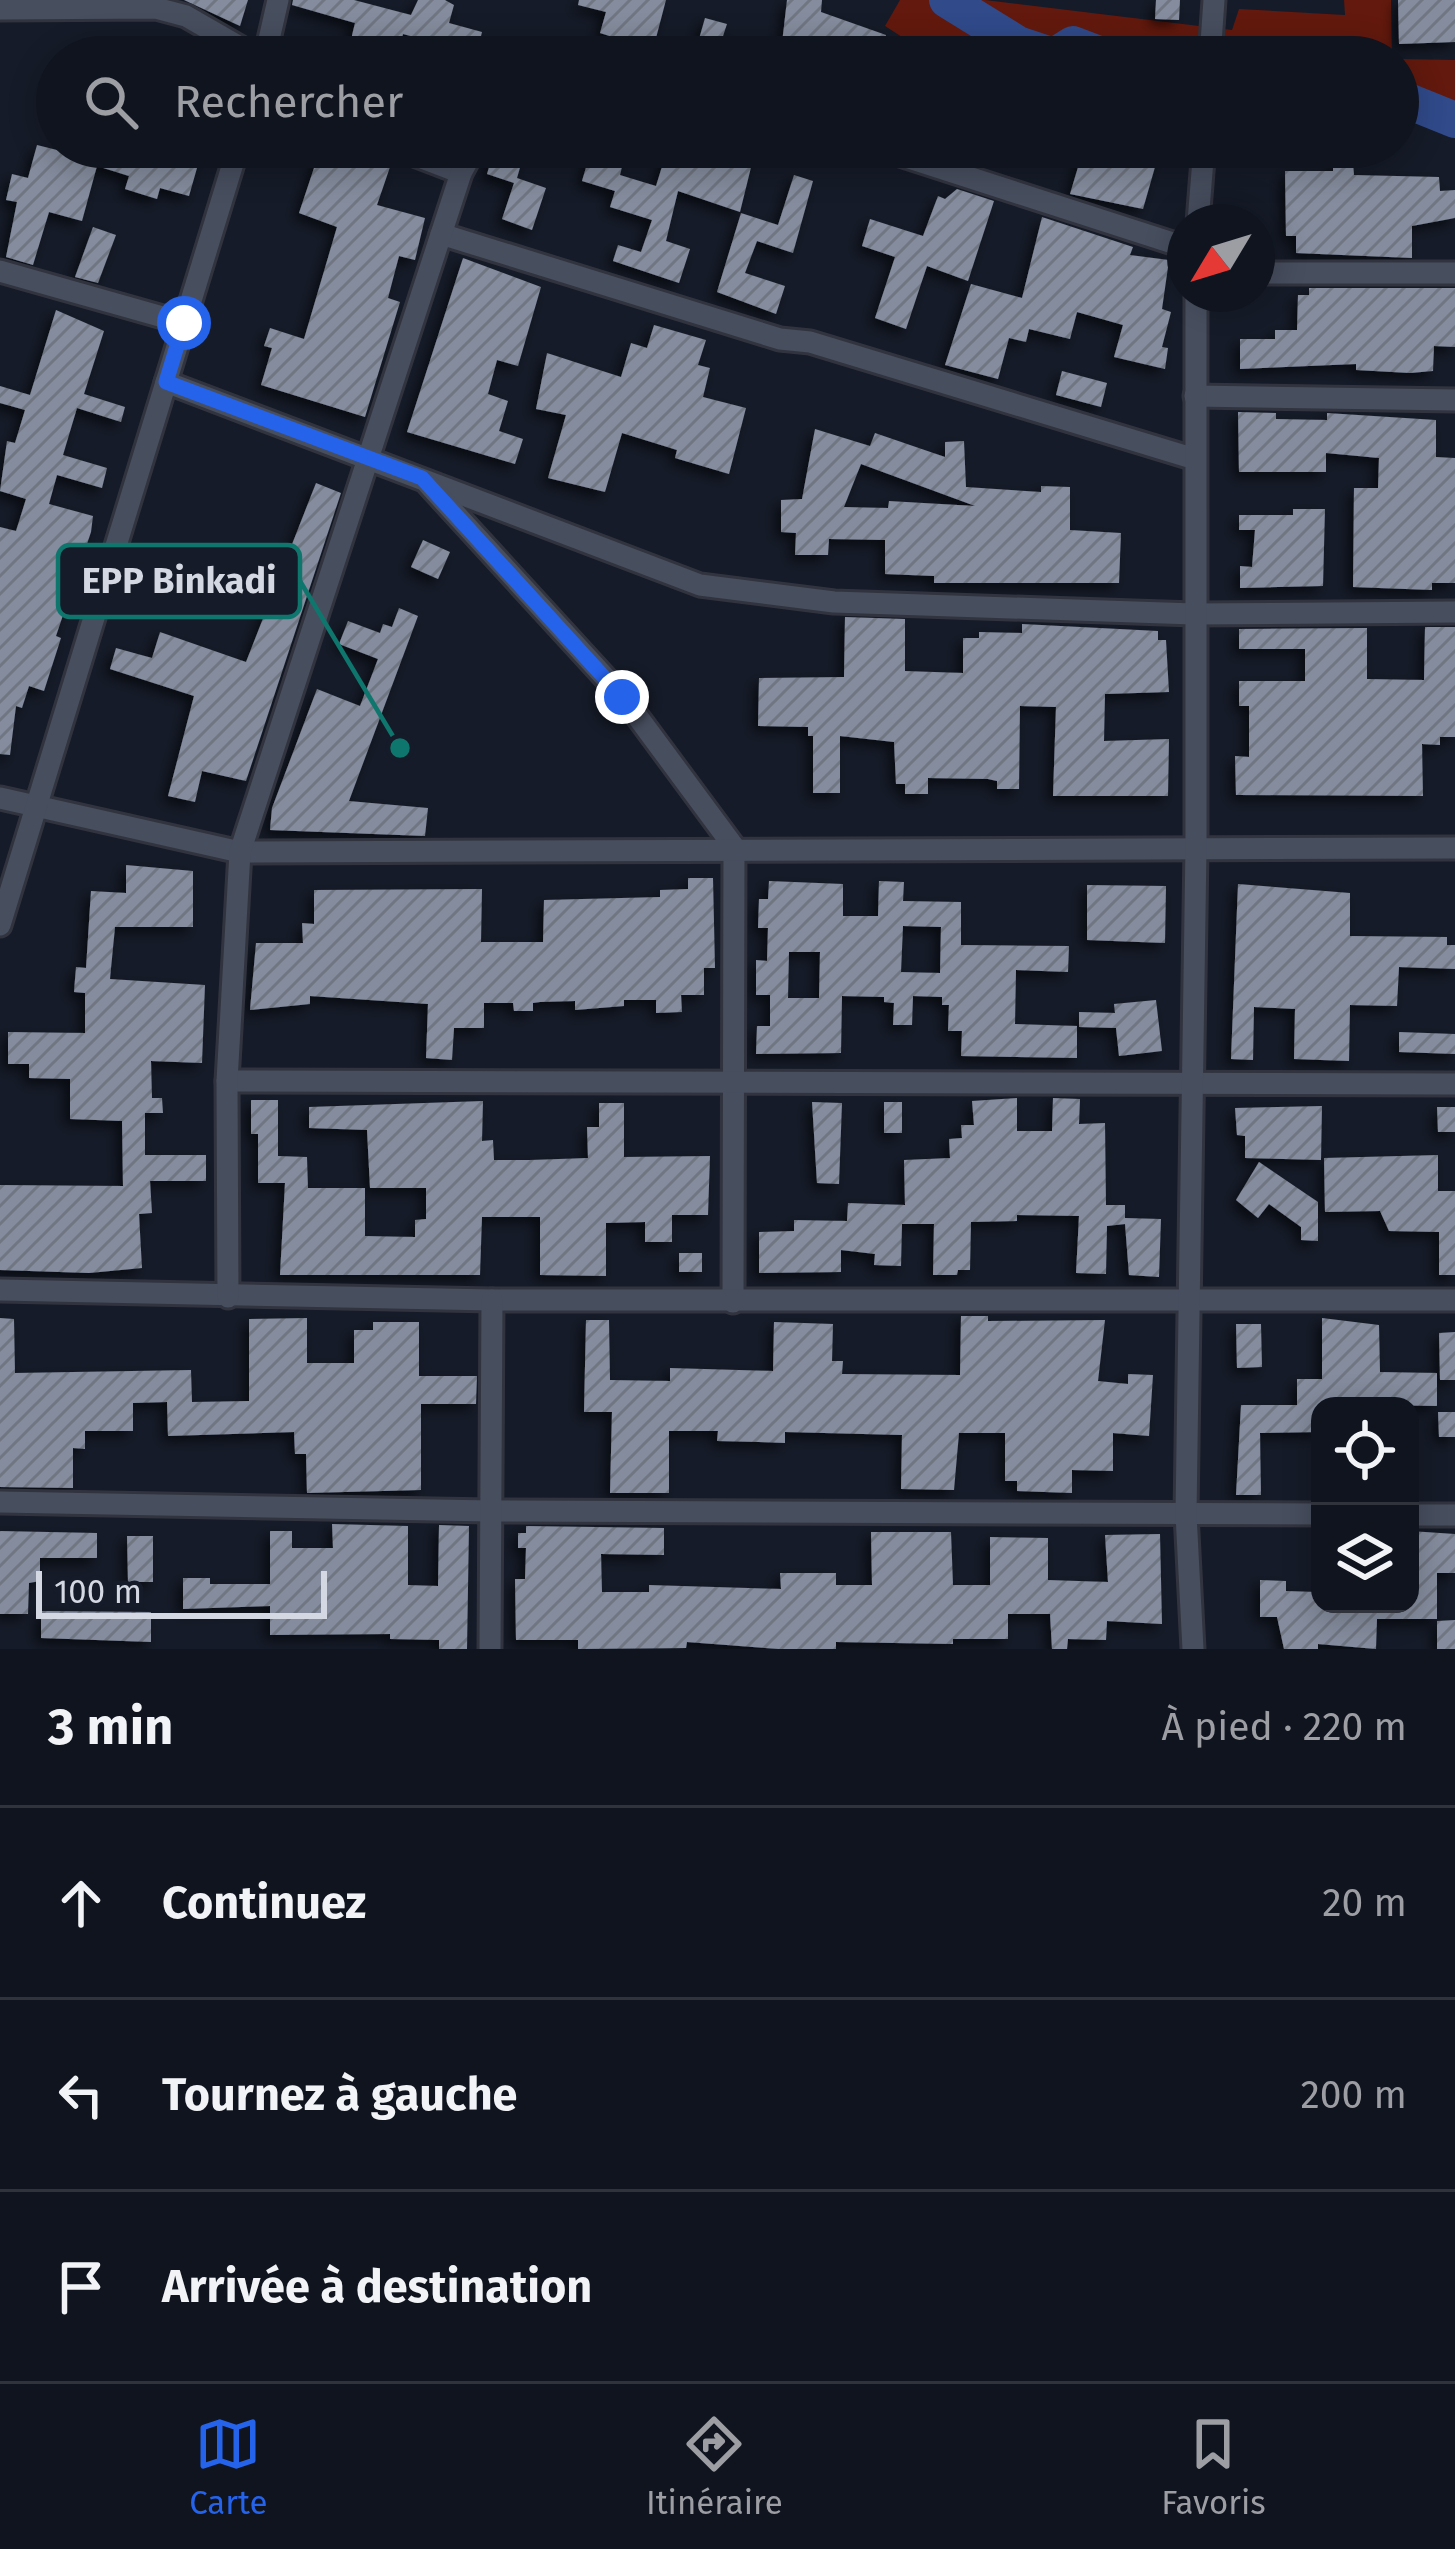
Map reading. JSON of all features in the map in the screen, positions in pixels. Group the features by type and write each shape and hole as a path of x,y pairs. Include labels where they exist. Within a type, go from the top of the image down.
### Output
{"street":[{"path":"267,36 278,0"},
{"path":"1211,36 1214,0"},
{"path":"0,9 156,8 186,16 223,36"},
{"path":"0,925 232,168"},
{"path":"448,168 461,173"},
{"path":"228,1298 227,1081 240,852 464,168"},
{"path":"940,168 1167,241"},
{"path":"1199,204 1202,168"},
{"path":"441,234 780,340 810,342 1195,459"},
{"path":"0,271 184,323"},
{"path":"1275,273 1455,273"},
{"path":"1193,1649 1186,1514 1196,847 1196,312"},
{"path":"166,382 700,585 834,602 1193,614 1455,612"},
{"path":"1195,396 1455,400"},
{"path":"422,478 622,697 734,847 733,1302"},
{"path":"0,798 240,852 1455,848"},
{"path":"227,1081 1455,1084"},
{"path":"0,1290 228,1298 733,1302 1455,1300"},
{"path":"490,1649 492,1300"},
{"path":"0,1502 490,1511 1311,1514"},
{"path":"1419,1515 1455,1515"}],"shaded area":[{"path":"900,0 985,0 1232,30 1239,9 1345,15 1344,0 1391,0 1392,36 900,36 885,26"},
{"path":"1419,59 1455,60 1455,128 1419,124"}],"building":[{"path":"184,0 248,0 240,26"},
{"path":"293,0 354,0 411,15 418,0 445,0 454,5 449,23 482,32 481,36 352,36 355,23 292,5"},
{"path":"579,0 666,0 657,36 600,33 606,12 578,5"},
{"path":"787,0 822,0 821,12 886,35 886,36 783,36"},
{"path":"1156,0 1180,0 1179,20 1155,19"},
{"path":"1398,0 1455,0 1455,42 1419,43 1419,36 1399,36"},
{"path":"705,18 727,24 723,36 700,36"},
{"path":"36,149 36,168 96,168 82,221 49,212 33,265 6,257 17,202 6,200 12,174 28,178"},
{"path":"103,168 197,168 189,196 160,188 157,199 125,189 129,176"},
{"path":"314,168 390,168 377,205 425,218 415,260 399,256 388,298 400,302 365,417 261,385 272,348 264,346 270,328 304,339 337,227 299,213"},
{"path":"489,168 520,168 517,178 546,188 532,230 502,219 514,183 487,174"},
{"path":"586,168 622,168 620,175 656,186 662,168 751,168 740,212 678,191 666,241 690,249 679,283 613,261 618,245 641,252 652,220 610,207 615,191 582,181"},
{"path":"1078,168 1155,168 1143,209 1070,194"},
{"path":"1353,168 1354,175 1439,177 1440,191 1455,190 1455,218 1412,226 1412,258 1296,253 1296,236 1286,236 1285,171"},
{"path":"794,175 813,181 793,253 757,241 745,273 785,286 776,314 717,292 741,213 778,225"},
{"path":"957,189 994,201 968,281 927,266 906,329 875,318 895,257 862,246 870,219 923,236 938,196 945,199"},
{"path":"1042,217 1133,247 1130,255 1167,260 1162,309 1171,312 1162,347 1168,348 1165,369 1114,357 1123,325 1077,312 1070,339 1029,329 1026,342 1009,338 998,379 945,365 971,284 1022,298"},
{"path":"93,227 116,235 98,283 75,277"},
{"path":"463,258 541,287 518,366 497,360 488,394 508,401 499,431 523,439 515,464 407,432"},
{"path":"1309,288 1455,288 1455,347 1434,346 1433,371 1356,370 1356,364 1240,369 1240,339 1275,339 1275,330 1297,330 1298,295 1309,295"},
{"path":"56,310 104,331 84,394 125,407 121,422 77,408 63,455 107,468 102,488 57,475 49,504 93,516 91,532 56,636 61,638 44,691 29,686 22,708 16,706 10,755 0,754 0,527 16,531 26,499 0,491 7,441 15,443 25,410 0,403 0,386 30,395"},
{"path":"654,325 706,340 698,365 710,368 703,397 746,408 729,474 675,458 677,450 622,433 605,492 548,478 566,415 536,409 547,353 621,377 631,343 647,348"},
{"path":"1062,371 1107,383 1101,407 1056,395"},
{"path":"1238,412 1276,413 1276,419 1327,420 1327,413 1436,420 1436,457 1455,458 1455,583 1432,583 1432,590 1353,587 1354,488 1378,488 1379,458 1326,453 1326,472 1239,472"},
{"path":"815,429 870,446 875,433 945,457 945,442 964,441 966,487 1041,492 1041,486 1070,487 1070,530 1121,533 1119,583 934,583 934,576 885,574 885,540 829,539 828,555 795,555 796,533 781,532 781,500 802,499","holes":["861,464 975,506 889,501 888,508 844,507"]},
{"path":"316,483 341,493 246,781 202,771 195,802 168,796 194,696 110,669 116,648 152,658 160,632 246,662"},
{"path":"1293,509 1325,509 1323,586 1240,588 1240,566 1252,567 1255,530 1239,530 1239,515 1293,515"},
{"path":"423,540 450,552 438,579 411,567"},
{"path":"399,608 418,616 349,801 428,808 425,836 270,830 272,808 317,689 360,706 378,659 339,644 348,621 380,633 383,624 392,627"},
{"path":"845,617 905,619 905,671 963,673 963,638 979,638 979,632 1022,633 1022,624 1158,631 1158,640 1166,640 1169,692 1105,694 1104,741 1169,739 1168,796 1053,796 1056,707 1020,706 1019,789 997,789 997,781 988,779 928,778 928,794 905,794 905,784 896,784 894,742 840,736 840,793 813,793 813,736 808,736 808,727 758,726 759,678 844,677"},
{"path":"1425,627 1455,627 1455,737 1440,737 1440,745 1422,744 1423,796 1236,795 1235,756 1249,757 1249,706 1239,706 1239,681 1305,681 1305,649 1239,649 1239,629 1367,628 1367,679 1424,680"},
{"path":"126,865 193,871 193,927 115,927 110,979 205,985 202,1063 151,1061 152,1098 162,1098 163,1113 145,1113 145,1155 206,1155 206,1181 150,1181 152,1213 139,1214 142,1268 89,1273 0,1270 0,1185 123,1186 122,1121 70,1119 70,1079 29,1078 29,1064 8,1064 8,1032 85,1033 85,993 74,992 76,967 86,968 91,891 126,893"},
{"path":"688,878 713,878 715,968 704,968 704,995 681,995 682,1012 656,1013 656,1000 624,1000 624,1006 575,1010 575,1001 540,1002 533,1003 533,1011 514,1011 513,1003 484,1003 484,1028 454,1028 452,1060 426,1058 428,1004 310,996 310,1004 250,1010 256,943 303,943 302,923 314,924 314,890 482,889 481,942 543,942 544,900 660,897 660,890 688,889"},
{"path":"769,881 843,884 843,916 878,916 879,881 904,882 903,901 961,902 961,945 1069,946 1068,972 1016,970 1015,1024 1077,1026 1077,1058 961,1056 962,1031 948,1031 949,1005 942,1005 942,997 913,996 912,1025 893,1025 894,1003 884,1002 884,997 842,996 841,1053 756,1054 757,1026 770,1026 770,995 756,995 756,960 767,961 768,928 758,928 759,899 768,899","holes":["903,926 941,927 940,973 901,972","789,952 820,952 819,998 788,998"]},
{"path":"1238,884 1350,893 1350,936 1447,937 1447,945 1455,945 1455,969 1399,967 1397,1006 1350,1005 1349,1061 1294,1059 1295,1009 1254,1007 1253,1060 1231,1059"},
{"path":"1087,885 1166,886 1165,943 1087,940"},
{"path":"1156,1000 1162,1051 1119,1056 1116,1028 1079,1027 1079,1012 1115,1013 1114,1004"},
{"path":"1399,1032 1455,1034 1455,1054 1399,1052"},
{"path":"1017,1098 1017,1131 1052,1131 1053,1098 1080,1099 1079,1124 1105,1123 1106,1205 1125,1205 1125,1218 1161,1219 1159,1277 1129,1275 1125,1224 1107,1226 1106,1274 1076,1273 1079,1216 1017,1215 1017,1221 971,1222 970,1270 958,1270 957,1275 933,1275 934,1224 902,1224 901,1266 874,1265 875,1254 841,1250 841,1272 759,1273 759,1232 794,1231 794,1220 847,1221 848,1203 905,1205 904,1160 950,1158 949,1139 962,1138 961,1125 974,1125 972,1101"},
{"path":"251,1100 278,1100 278,1156 307,1157 308,1188 365,1188 365,1236 415,1237 415,1220 426,1219 426,1188 370,1188 367,1130 309,1128 309,1107 483,1101 482,1141 493,1140 494,1160 530,1160 588,1158 587,1127 599,1127 599,1103 624,1103 624,1157 710,1156 708,1215 672,1215 672,1242 645,1242 645,1222 606,1223 606,1276 540,1275 540,1217 482,1217 480,1275 280,1275 285,1183 258,1183 258,1134 251,1134"},
{"path":"812,1102 842,1103 839,1184 817,1183"},
{"path":"884,1102 902,1102 902,1133 884,1133"},
{"path":"1322,1106 1321,1160 1245,1158 1245,1136 1237,1135 1235,1108"},
{"path":"1437,1107 1455,1107 1455,1132 1438,1132"},
{"path":"1438,1155 1438,1191 1455,1191 1455,1275 1439,1275 1439,1232 1389,1231 1380,1211 1325,1212 1324,1158"},
{"path":"1259,1162 1318,1202 1318,1241 1301,1240 1301,1227 1269,1204 1258,1218 1236,1200"},
{"path":"679,1253 702,1253 702,1272 679,1272"},
{"path":"961,1316 988,1316 988,1321 1105,1320 1098,1381 1128,1384 1128,1374 1153,1375 1149,1436 1113,1433 1113,1471 1072,1470 1072,1493 1017,1491 1017,1481 1005,1481 1005,1433 959,1433 954,1490 901,1489 902,1435 785,1432 785,1443 717,1441 718,1431 669,1431 669,1493 610,1493 612,1412 584,1412 586,1320 609,1320 610,1380 670,1381 670,1368 773,1371 774,1322 833,1324 832,1361 843,1361 842,1374 960,1375"},
{"path":"0,1318 14,1319 15,1373 191,1370 192,1402 249,1401 249,1319 307,1318 307,1363 354,1363 354,1330 373,1330 373,1322 419,1322 419,1376 477,1376 476,1404 421,1404 421,1490 307,1493 306,1454 295,1454 294,1432 168,1436 167,1402 133,1403 133,1431 85,1431 85,1449 73,1448 73,1488 0,1487"},
{"path":"1322,1318 1379,1325 1380,1372 1437,1373 1437,1406 1419,1406 1419,1397 1311,1397 1311,1432 1260,1433 1261,1495 1236,1495 1241,1405 1297,1405 1297,1379 1322,1379"},
{"path":"1236,1324 1261,1324 1262,1367 1237,1368"},
{"path":"1455,1332 1455,1380 1440,1380 1439,1333"},
{"path":"1438,1412 1455,1412 1455,1437 1439,1437"},
{"path":"332,1524 408,1526 408,1585 438,1586 439,1525 469,1526 467,1649 439,1649 439,1640 390,1639 390,1634 270,1635 270,1606 183,1609 183,1578 210,1578 210,1584 270,1584 270,1531 292,1531 292,1548 333,1548"},
{"path":"526,1526 664,1528 664,1555 601,1554 602,1592 649,1592 649,1585 781,1589 780,1573 836,1573 836,1585 872,1585 871,1532 951,1532 953,1585 990,1585 990,1537 1048,1538 1048,1580 1108,1582 1105,1535 1160,1534 1162,1624 1107,1621 1106,1640 1068,1639 1067,1649 1052,1649 1050,1614 1008,1614 1008,1639 953,1639 953,1644 836,1642 836,1649 779,1649 687,1642 686,1648 578,1649 578,1640 516,1640 515,1579 525,1579 526,1548 518,1548 518,1533 526,1533"},
{"path":"0,1531 97,1533 97,1558 40,1558 40,1581 29,1583 28,1614 0,1614"},
{"path":"1419,1532 1455,1534 1455,1573 1437,1573 1437,1619 1377,1619 1376,1649 1318,1644 1318,1649 1284,1649 1277,1617 1260,1617 1260,1580 1286,1581 1286,1591 1311,1592 1311,1613 1419,1613"},
{"path":"127,1536 153,1536 153,1582 128,1582"},
{"path":"41,1611 151,1612 151,1642 41,1638"},
{"path":"1455,1620 1455,1649 1437,1649 1437,1621"}],"waterway":[{"path":"947,0 1005,36"},
{"path":"1419,105 1455,120"}],"place":[{"name":"EPP Binkadi","path":"400,748"}],"route":[{"path":"184,323 166,382 422,478 622,697"}]}
